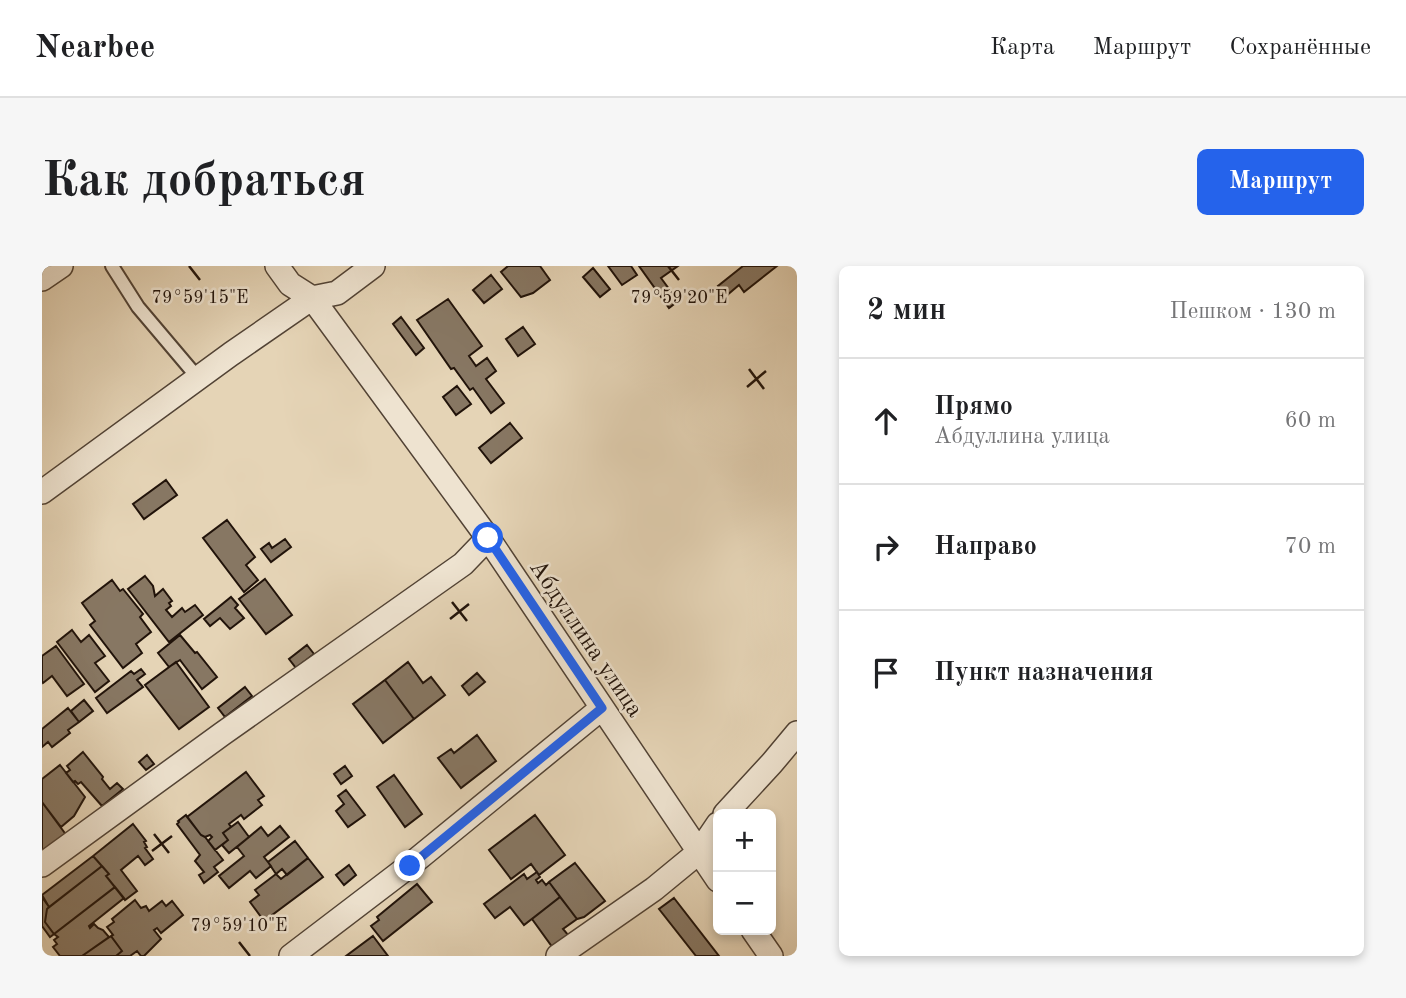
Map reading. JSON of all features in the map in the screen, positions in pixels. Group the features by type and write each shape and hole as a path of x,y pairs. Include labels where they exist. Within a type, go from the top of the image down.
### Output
{"street":[{"path":"42,279 61,266"},
{"name":"Абдуллина улица","path":"277,266 290,284 312,298 488,538 713,873"},
{"path":"42,492 312,298 337,293 373,266"},
{"path":"42,865 463,564 488,538"},
{"path":"291,956 410,866 602,708"},
{"path":"730,809 797,733"},
{"path":"558,956 654,888 699,852 713,831"},
{"path":"756,935 771,956"}],"lane":[{"path":"112,266 138,307 198,379"}],"building":[{"path":"508,266 540,266 550,280 533,293 521,297 501,272"},
{"path":"608,266 631,266 637,275 622,285"},
{"path":"639,266 678,266 661,278 678,301 669,308"},
{"path":"743,266 777,266 744,292 739,285 726,296 718,286"},
{"path":"593,268 610,289 600,297 583,277"},
{"path":"491,275 502,289 484,303 473,290"},
{"path":"448,299 482,346 469,356 476,366 487,358 496,371 486,379 504,403 491,413 473,388 470,390 454,368 451,369 417,320"},
{"path":"401,317 424,348 416,355 393,324"},
{"path":"523,327 535,344 518,356 506,339"},
{"path":"457,386 471,404 456,415 443,397"},
{"path":"510,423 522,438 491,463 479,448"},
{"path":"166,480 177,495 144,519 133,504"},
{"path":"227,520 255,557 246,565 258,580 244,592 203,538"},
{"path":"285,539 291,547 271,562 261,549 269,543 272,548"},
{"path":"145,576 153,586 155,596 163,589 172,601 166,610 172,617 182,608 185,612 195,605 203,615 169,642 128,589"},
{"path":"265,579 292,615 266,634 239,599"},
{"path":"112,580 143,614 140,617 151,632 136,644 142,653 123,668 90,625 95,621 82,603"},
{"path":"231,597 238,605 235,608 244,618 230,629 220,618 210,626 204,619"},
{"path":"72,630 81,642 89,635 105,656 95,663 109,681 95,692 57,642"},
{"path":"180,635 217,677 202,689 180,660 169,667 158,653"},
{"path":"307,645 314,654 296,668 289,659"},
{"path":"56,646 84,684 67,696 52,676 43,683 42,681 42,656"},
{"path":"176,662 209,707 179,729 145,685"},
{"path":"408,662 423,683 431,677 445,695 414,719 385,680"},
{"path":"141,669 145,674 137,680 143,687 107,713 96,698 131,671 134,674"},
{"path":"477,673 485,682 469,695 462,686"},
{"path":"385,680 414,719 383,743 353,704"},
{"path":"245,687 252,696 225,717 218,708"},
{"path":"84,700 93,711 79,722 71,711"},
{"path":"68,708 79,722 52,747 48,742 42,747 42,729"},
{"path":"477,735 496,761 461,788 438,758 451,749 454,753"},
{"path":"83,752 110,789 117,783 123,789 102,806 81,782 73,782 66,773 70,770 67,766"},
{"path":"147,755 154,764 146,770 139,762"},
{"path":"60,765 85,797 74,816 61,827 42,802 42,779"},
{"path":"345,766 352,776 341,784 334,774"},
{"path":"246,772 264,796 258,800 262,805 244,819 241,815 229,824 231,827 223,833 228,840 215,850 208,841 212,837 201,835 187,817"},
{"path":"394,775 422,814 405,827 377,787"},
{"path":"346,790 365,815 348,827 336,811 344,804 338,796"},
{"path":"42,802 67,836 42,855"},
{"path":"186,815 223,860 214,867 218,872 204,883 199,875 204,872 195,861 200,855 177,824"},
{"path":"535,815 565,855 539,875 531,864 511,879 489,850"},
{"path":"238,822 249,837 229,853 222,845 228,840 223,833"},
{"path":"133,824 146,841 145,848 153,859 145,865 138,856 121,870 137,891 125,900 106,876 109,874 93,856"},
{"path":"280,826 289,837 264,857 271,866 256,878 250,871 229,888 219,876 244,856 237,847 261,827 268,836"},
{"path":"295,841 308,858 287,875 282,869 276,874 268,862"},
{"path":"93,856 102,866 49,907 42,895"},
{"path":"308,858 323,877 264,921 250,902 259,895 255,890 276,874 281,879"},
{"path":"575,863 605,901 584,917 577,919 549,882"},
{"path":"349,865 356,875 344,885 336,875"},
{"path":"102,866 115,887 54,934 45,922 47,909"},
{"path":"537,872 540,877 536,880 538,883 542,880 546,885 549,882 560,897 524,925 510,907 495,918 484,904 524,874 527,879"},
{"path":"417,884 432,902 383,941 371,926 379,920 377,917"},
{"path":"115,887 124,898 89,926 90,928 94,924 109,937 82,956 60,956 53,947 57,944 54,940 58,937 54,934"},
{"path":"42,897 49,907 45,922 54,934 50,937 42,926"},
{"path":"560,897 577,919 563,929 569,936 553,948 532,919"},
{"path":"674,898 719,956 696,956 659,909"},
{"path":"135,900 141,908 146,906 149,911 162,901 166,906 172,901 183,915 161,933 157,928 154,930 161,939 144,956 137,951 130,956 116,956 122,951 107,927 114,922 112,919"},
{"path":"111,936 122,951 116,956 82,956"},
{"path":"373,936 388,956 346,956"}],"route":[{"path":"410,866 602,708 488,538"}]}
